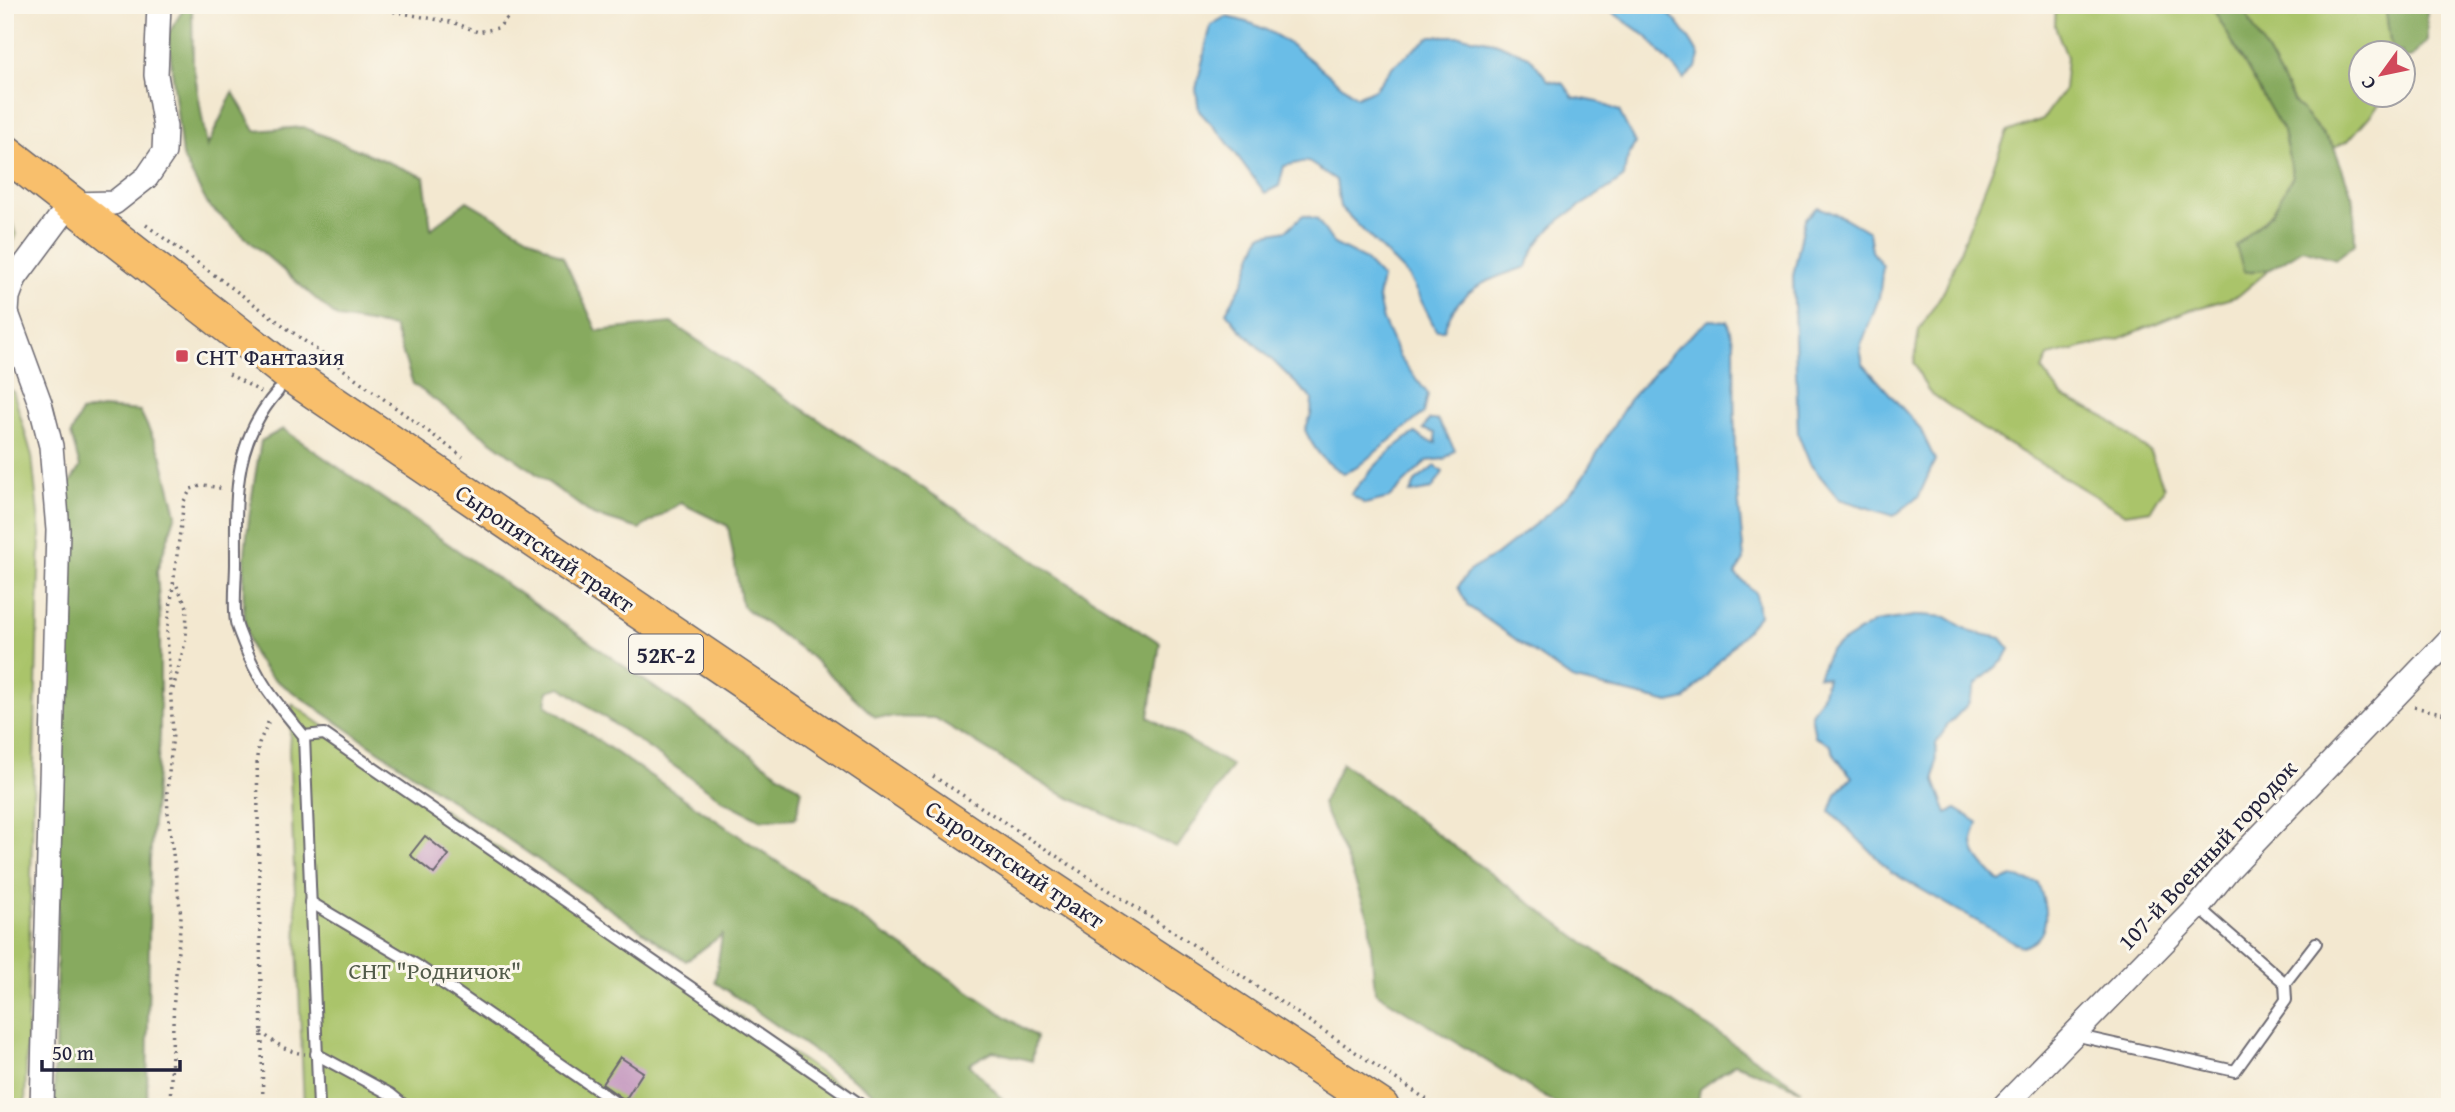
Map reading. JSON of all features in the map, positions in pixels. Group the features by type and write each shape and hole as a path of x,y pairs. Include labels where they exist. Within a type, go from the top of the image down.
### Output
{"main road":[{"name":"Сыропятский тракт","path":"5,152 64,213 275,395 1342,1107"},
{"name":"Сыропятский тракт","path":"5,179 64,213 288,373 1025,872 1381,1107"}],"street":[{"path":"42,1107 58,530 51,446 40,403 10,327 7,299 15,278 64,213 114,203 147,177 164,152 165,127 156,75 159,5"},
{"name":"107-й Военный городок","path":"2003,1107 2198,907 2227,872 2450,639"}],"lane":[{"path":"275,395 251,428 242,456 236,492 236,622 254,671 304,736 319,1107"},
{"path":"304,736 324,734 864,1107"},
{"path":"310,902 418,966 622,1107"},
{"path":"2198,907 2285,983"},
{"path":"2074,1035 2235,1071 2286,1000 2285,983 2316,943"},
{"path":"316,1055 390,1094 406,1107"}],"path":[{"path":"359,5 455,23 478,32 498,28 514,11 515,5"},
{"path":"146,225 465,459"},
{"path":"229,374 275,395"},
{"path":"170,1107 174,996 181,916 168,814 167,792 173,734 167,613 184,500 191,489 204,485 236,492"},
{"path":"172,695 186,639 187,607 174,580"},
{"path":"2389,701 2450,715"},
{"path":"263,1107 257,757 266,725 278,704"},
{"path":"930,773 1438,1107"},
{"path":"261,1032 292,1052 316,1055"}],"green space":[{"path":"186,5 192,5 193,63 207,147 233,92 255,131 303,127 424,177 431,229 467,201 563,257 597,331 671,323 1160,643 1149,717 1232,766 1177,848 1055,791 935,718 875,717 809,655 742,606 728,526 681,503 639,529 593,515 413,384 394,327 338,318 208,205 182,156 168,34"},
{"path":"2056,5 2211,5 2283,131 2293,176 2272,213 2236,246 2244,271 2269,270 2238,296 2184,312 2118,339 2048,356 2042,370 2063,397 2105,417 2150,452 2164,488 2151,510 2125,514 1981,428 1928,391 1914,363 1919,330 1945,289 2007,132 2043,119 2064,90 2067,57 2055,26"},
{"path":"2211,5 2241,5 2295,103 2334,147 2354,201 2355,244 2336,259 2303,249 2269,270 2244,272 2236,246 2272,213 2293,176 2283,131"},
{"path":"2241,5 2385,5 2390,38 2346,38 2346,108 2377,108 2348,141 2334,147 2295,103"},
{"path":"2385,5 2427,5 2427,41 2416,53 2416,38 2390,38"},
{"path":"5,198 16,236 5,261"},
{"path":"5,388 13,391 32,456 40,534 25,1107 5,1107"},
{"path":"102,408 140,411 161,454 176,514 157,571 160,620 160,735 150,860 147,1107 54,1107 66,489 80,467 71,434 81,412"},
{"path":"283,429 802,790 796,818 761,820 724,801 561,687 548,691 546,705 1036,1037 1032,1061 993,1051 969,1064 1010,1107 893,1107 715,982 722,935 686,961 271,677 252,651 246,630 244,577 249,518 261,441"},
{"name":"СНТ \"Родничок\"","path":"292,704 869,1107 304,1107 289,749"},
{"path":"1342,763 1577,938 1801,1090 1735,1064 1700,1089 1697,1107 1561,1107 1375,992 1369,919 1322,804"}],"water":[{"path":"1646,4 1662,8 1681,27 1696,50 1699,56 1696,68 1684,79 1646,36 1602,5"},
{"path":"1225,17 1244,21 1279,37 1357,97 1375,89 1393,66 1431,36 1461,36 1494,42 1529,56 1548,80 1564,84 1573,97 1598,102 1619,111 1635,143 1626,162 1624,177 1554,225 1534,250 1527,267 1487,281 1476,288 1457,305 1444,330 1436,330 1409,277 1340,207 1336,180 1307,161 1284,166 1279,186 1265,193 1224,138 1199,111 1196,89 1211,25"},
{"path":"1818,207 1869,232 1872,251 1883,266 1879,298 1860,348 1863,364 1920,428 1935,460 1919,496 1894,516 1839,499 1810,464 1798,434 1793,276 1805,219"},
{"path":"1303,215 1317,219 1334,244 1364,259 1382,278 1378,298 1383,320 1400,358 1428,394 1424,413 1356,468 1344,473 1320,455 1305,430 1311,415 1312,399 1226,312 1244,281 1261,235 1287,230"},
{"path":"1709,320 1727,321 1734,343 1735,461 1744,560 1735,574 1756,593 1759,616 1686,699 1669,703 1572,679 1468,606 1458,587 1469,571 1496,555 1549,513 1578,485 1629,400 1679,345"},
{"path":"1429,420 1438,420 1455,450 1444,459 1427,461 1389,498 1365,504 1351,494 1389,453 1415,433 1436,443 1435,433 1423,429"},
{"path":"1435,466 1443,472 1432,489 1410,493 1416,481"},
{"path":"1921,615 1946,617 1971,632 2001,638 2010,649 2004,660 1976,684 1968,704 1947,726 1936,744 1935,781 1947,813 1956,809 1979,823 1973,841 1974,848 1981,862 2000,882 2013,877 2038,883 2045,911 2043,929 2032,943 2022,947 1891,872 1830,811 1836,794 1852,777 1835,756 1830,744 1815,737 1811,714 1822,696 1827,678 1818,676 1830,650 1875,622"}],"building":[{"path":"425,836 449,855 434,874 410,855"},
{"path":"620,1057 643,1072 625,1100 602,1084"}],"place":[{"name":"СНТ Фантазия","path":"182,356"}]}
